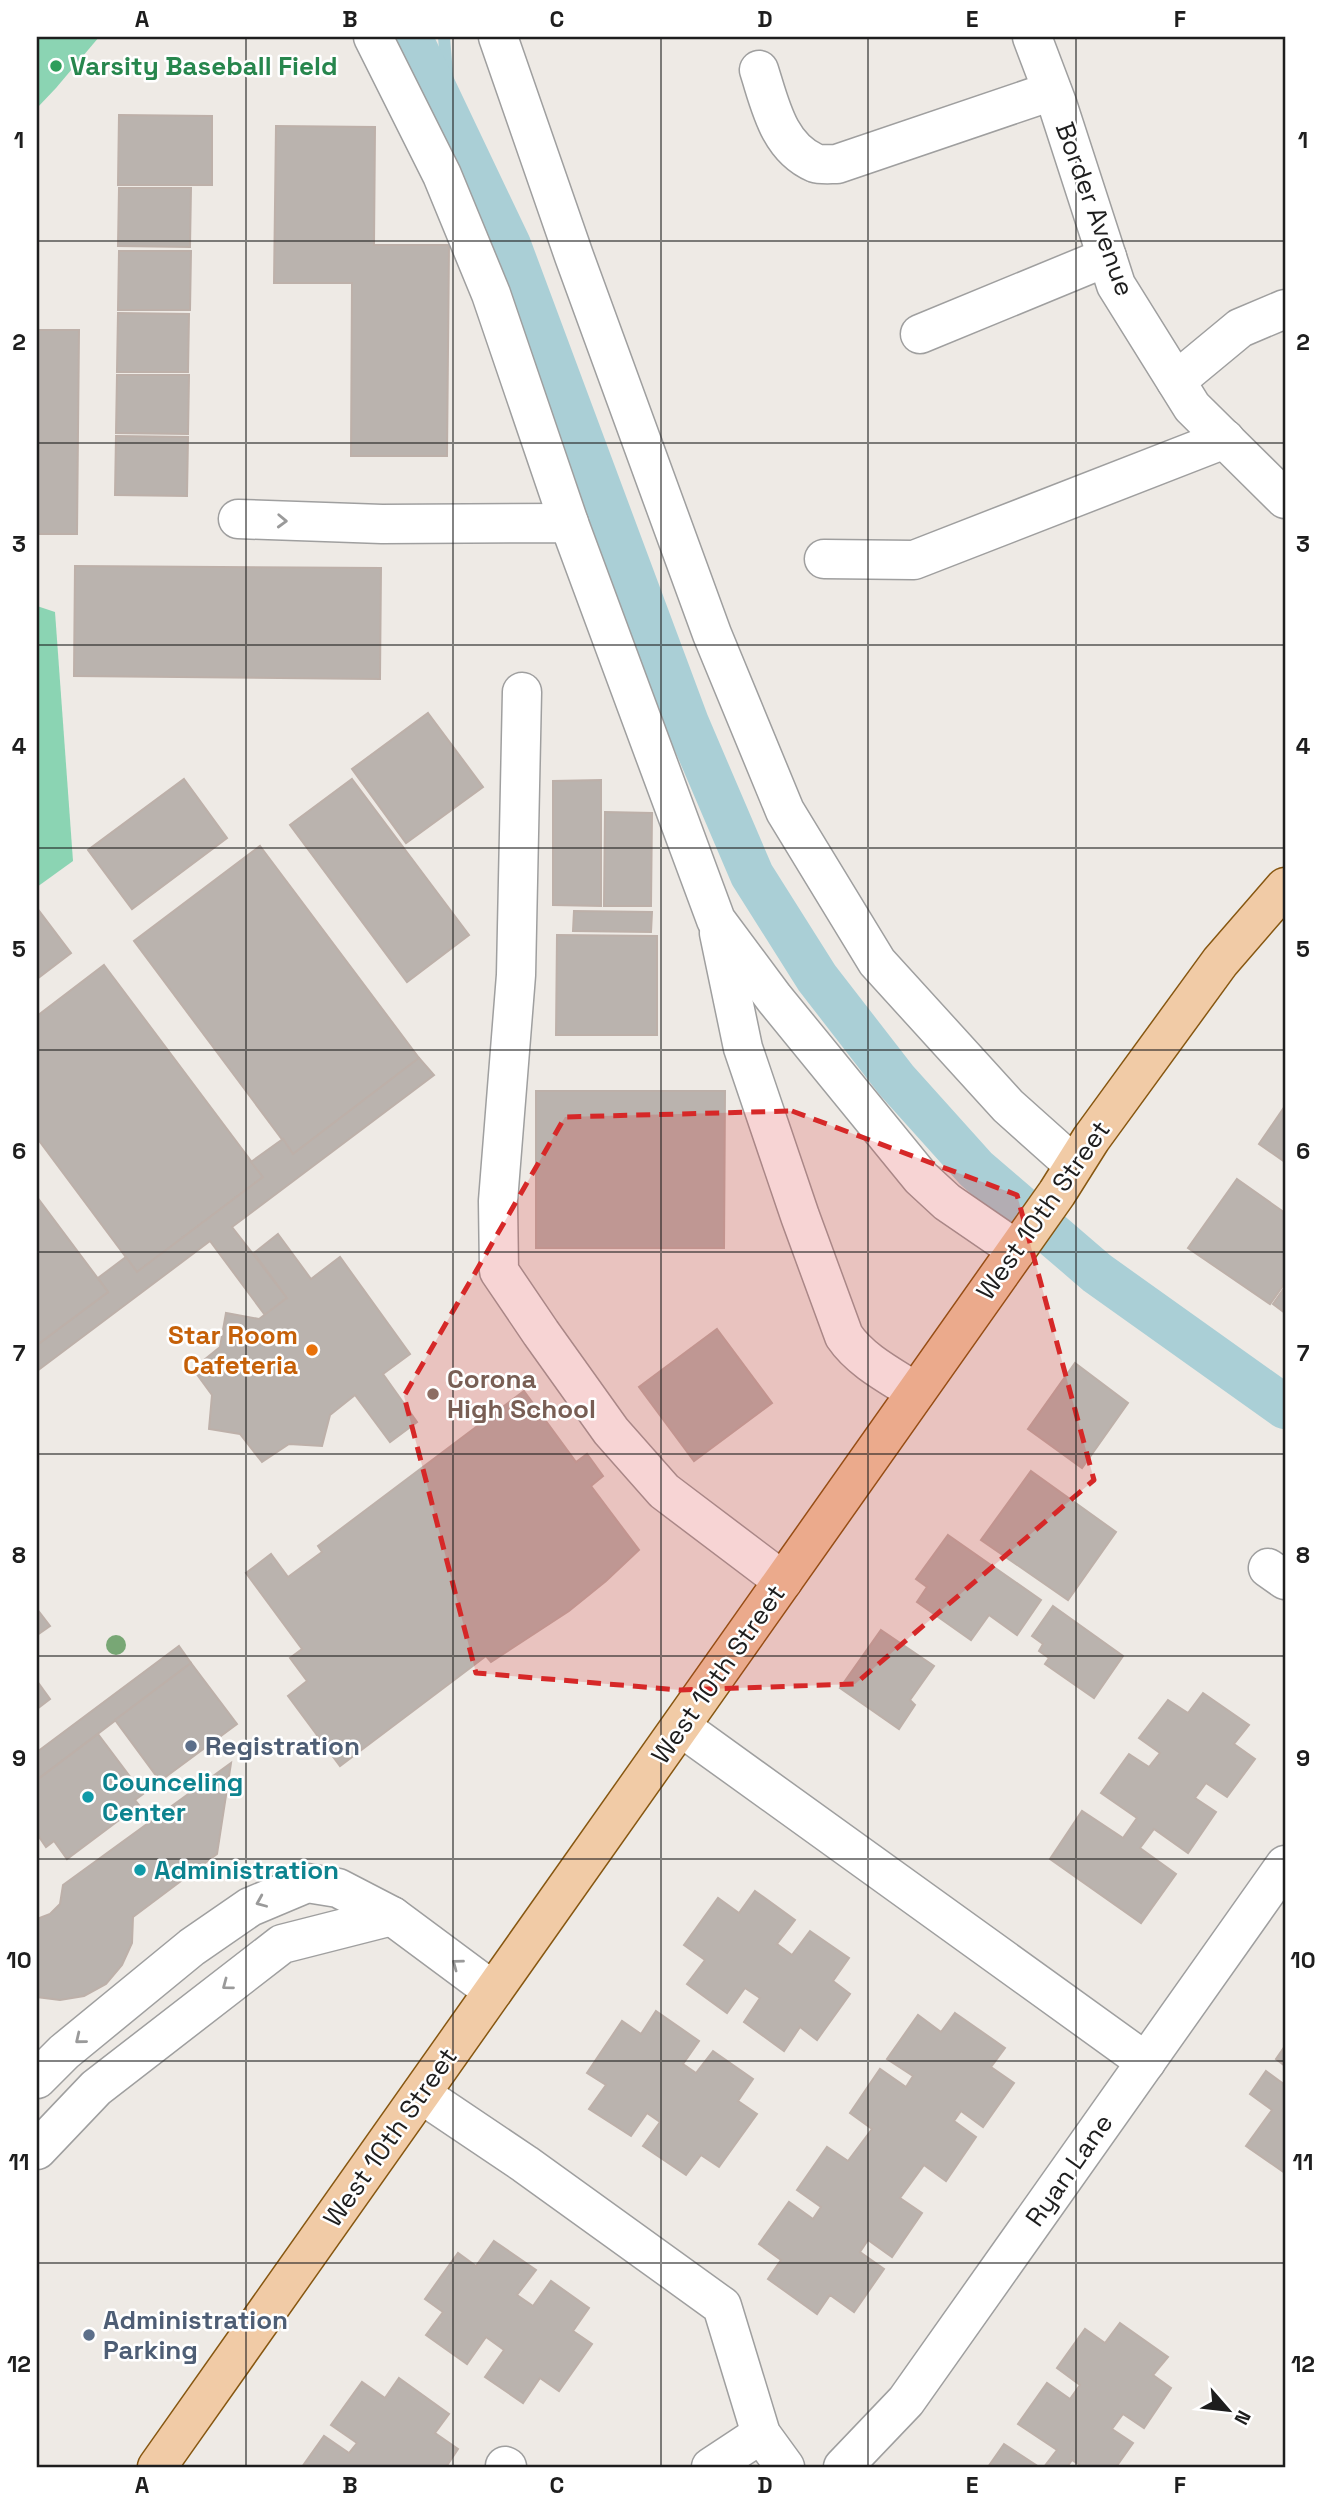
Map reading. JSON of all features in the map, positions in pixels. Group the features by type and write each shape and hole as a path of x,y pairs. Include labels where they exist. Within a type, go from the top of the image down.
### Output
{"main road":[{"name":"West 10th Street","path":"157,2467 1220,962 1285,887"}],"street":[{"path":"373,37 442,175 491,294 569,523 716,920 743,1048 844,1336 867,1360 916,1392"},
{"path":"498,37 574,256 712,634 785,811 877,962 1008,1106 1066,1179"},
{"name":"Border Avenue","path":"1032,37 1116,285 1192,407 1285,499"},
{"path":"759,70 779,130 798,152 817,164 837,164 1052,91"},
{"path":"920,334 1107,257"},
{"path":"1176,381 1240,328 1285,309"},
{"path":"824,559 914,560 1225,439"},
{"path":"238,519 569,523"},
{"path":"522,692 516,975 498,1200 499,1270 611,1431 664,1491 783,1581"},
{"path":"716,920 774,998 921,1178 947,1202 1017,1250"},
{"path":"681,1727 1146,2062"},
{"name":"Ryan Lane","path":"844,2467 906,2401 1285,1865"},
{"path":"37,2079 64,2052 181,1956 250,1907 307,1883 338,1888 392,1916 493,1991"},
{"path":"37,2150 96,2088 282,1944 392,1916"},
{"path":"421,2094 525,2164 722,2306 770,2455 710,2467"}],"highlighted area":[{"path":"792,1111 1017,1195 1094,1480 855,1684 680,1690 476,1673 404,1396 565,1117"}],"green space":[{"name":"Varsity Baseball Field","path":"37,37 99,37 37,108"},
{"path":"37,606 55,612 73,861 37,887"}],"building":[{"path":"119,115 212,116 212,185 118,185"},
{"path":"276,126 375,127 374,245 449,245 447,456 351,456 352,283 274,283"},
{"path":"119,188 191,188 190,247 118,246"},
{"path":"119,251 191,251 190,310 118,310"},
{"path":"118,313 189,314 188,372 117,372"},
{"path":"37,330 79,330 77,534 37,534"},
{"path":"117,375 189,375 188,434 116,433"},
{"path":"116,436 188,437 187,496 115,495"},
{"path":"75,566 381,568 380,679 74,676"},
{"path":"428,713 483,787 406,843 352,769"},
{"path":"184,779 227,838 132,909 88,850"},
{"path":"352,779 469,935 407,982 290,825"},
{"path":"601,780 601,906 553,905 553,781"},
{"path":"605,812 652,813 651,906 604,906"},
{"path":"260,846 419,1058 293,1154 134,941"},
{"path":"37,908 71,953 37,979"},
{"path":"574,911 652,912 651,932 573,931"},
{"path":"557,935 657,936 657,1035 556,1035"},
{"path":"104,965 263,1177 137,1272 37,1138 37,1016"},
{"path":"419,1058 434,1075 232,1227 287,1298 265,1315 210,1241 37,1371 37,1345 108,1292 98,1278 126,1257 137,1272 263,1177 251,1162 283,1139 293,1154"},
{"path":"536,1091 725,1091 724,1248 536,1248"},
{"path":"1285,1106 1285,1162 1259,1144"},
{"path":"1237,1179 1285,1213 1285,1283 1270,1304 1188,1248"},
{"path":"37,1197 108,1292 37,1345"},
{"name":"Star Room Cafeteria","path":"278,1234 311,1279 340,1257 410,1354 383,1374 417,1422 390,1442 355,1395 330,1415 322,1446 289,1444 262,1462 240,1434 209,1429 212,1395 193,1369 220,1347 226,1313 259,1319 287,1298 254,1253"},
{"path":"1285,1287 1285,1313 1273,1304"},
{"path":"717,1329 772,1403 694,1461 639,1387"},
{"path":"1075,1363 1128,1403 1082,1468 1028,1429"},
{"path":"524,1391 576,1462 587,1454 603,1476 591,1486 639,1550 569,1611 491,1662 486,1656 340,1766 288,1696 307,1681 290,1658 302,1649 246,1573 271,1554 288,1577 322,1552 318,1546"},
{"path":"1031,1471 1116,1532 1068,1600 981,1540"},
{"path":"948,1535 1041,1600 1017,1635 989,1615 971,1640 917,1602 927,1587 916,1579"},
{"path":"1053,1606 1123,1656 1094,1698 1045,1664 1049,1658 1039,1651 1043,1644 1032,1636"},
{"path":"37,1609 50,1626 37,1635"},
{"path":"881,1630 934,1666 910,1700 915,1705 899,1729 840,1688"},
{"path":"179,1646 191,1663 37,1780 37,1752"},
{"path":"191,1663 237,1724 160,1781 115,1720"},
{"path":"37,1681 50,1699 37,1709"},
{"path":"1203,1693 1249,1725 1234,1744 1255,1759 1227,1797 1206,1783 1195,1798 1216,1812 1188,1853 1154,1829 1140,1848 1176,1874 1141,1923 1050,1859 1082,1811 1123,1838 1137,1818 1101,1793 1129,1754 1149,1767 1160,1753 1139,1738 1168,1700 1188,1713"},
{"name":"Counceling Center","path":"98,1734 143,1794 135,1800 139,1805 67,1859 54,1841 46,1847 37,1834 37,1780"},
{"name":"Administration","path":"231,1763 217,1854 133,1917 132,1943 122,1965 106,1984 84,1996 60,2000 37,1997 37,1919 50,1914 60,1904 63,1885"},
{"path":"755,1891 795,1920 777,1944 792,1955 810,1931 849,1958 833,1981 850,1994 817,2040 800,2027 784,2051 744,2022 760,1998 745,1988 727,2013 687,1984 705,1960 684,1945 718,1898 739,1913"},
{"path":"656,2011 699,2041 683,2064 696,2073 713,2051 753,2079 738,2101 757,2114 719,2167 701,2155 686,2175 643,2146 660,2122 647,2113 631,2136 589,2109 606,2085 587,2073 622,2021 641,2034"},
{"path":"955,2013 1005,2048 991,2067 1014,2083 983,2127 961,2111 954,2121 976,2137 946,2181 924,2165 900,2198 922,2213 892,2257 868,2240 860,2252 884,2269 854,2312 830,2295 817,2314 768,2279 781,2260 759,2244 789,2202 813,2219 821,2207 797,2190 827,2147 848,2161 872,2129 850,2113 880,2069 906,2087 913,2076 887,2059 918,2015 941,2032"},
{"path":"1285,2046 1285,2066 1276,2059"},
{"path":"1266,2071 1285,2085 1285,2173 1246,2146 1272,2110 1250,2094"},
{"path":"494,2241 536,2270 517,2295 533,2306 551,2281 589,2308 573,2331 592,2344 559,2391 540,2378 523,2403 485,2377 504,2350 486,2337 467,2364 426,2335 443,2312 425,2299 458,2253 476,2266"},
{"path":"1120,2323 1168,2357 1153,2375 1171,2388 1144,2428 1123,2414 1112,2429 1133,2443 1116,2467 1083,2467 1072,2460 1067,2467 1044,2467 1057,2450 1018,2424 1047,2383 1070,2399 1080,2385 1057,2368 1085,2329 1105,2343"},
{"path":"399,2378 449,2414 435,2433 458,2449 446,2467 302,2467 324,2436 349,2453 357,2443 331,2425 362,2382 385,2398"},
{"path":"1004,2444 1039,2467 988,2467"}],"waterway":[{"path":"410,37 509,245 687,723 752,875 817,978 896,1080 976,1169 1097,1273 1285,1407"},
{"path":"444,37 451,123"}],"place":[{"name":"Varsity Baseball Field","path":"56,66"},
{"name":"Star Room Cafeteria","path":"312,1350"},
{"name":"Corona High School","path":"433,1394"},
{"name":"Registration","path":"191,1746"},
{"name":"Counceling Center","path":"88,1797"},
{"name":"Administration","path":"140,1870"},
{"name":"Administration Parking","path":"89,2335"}]}
